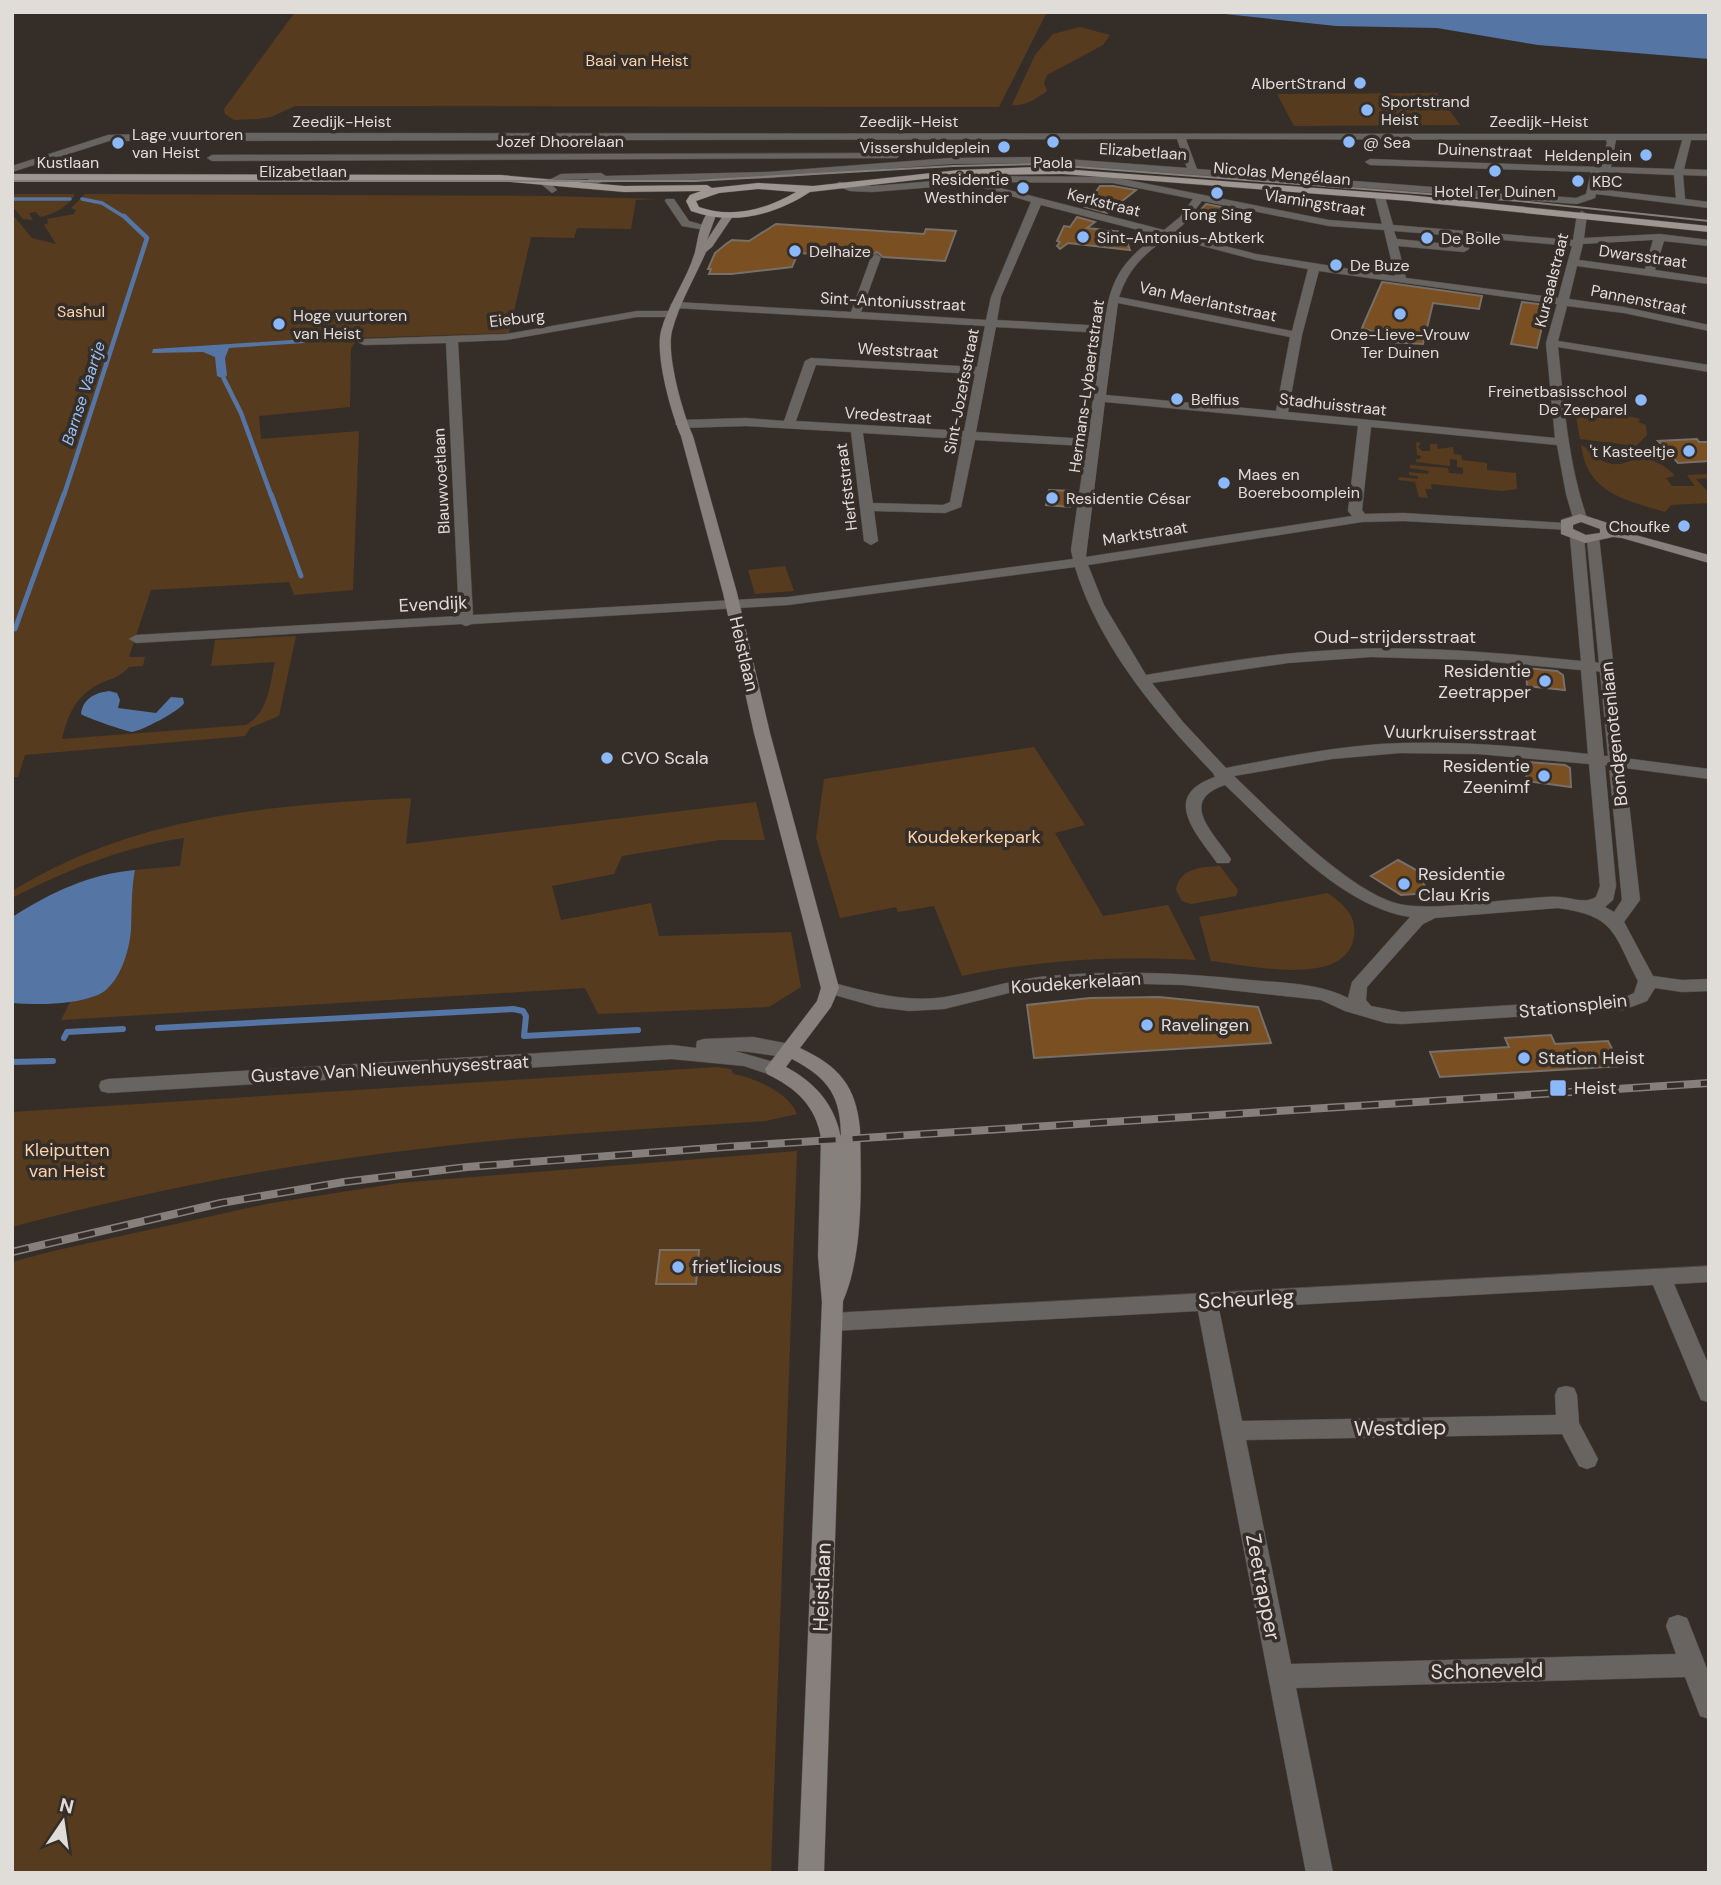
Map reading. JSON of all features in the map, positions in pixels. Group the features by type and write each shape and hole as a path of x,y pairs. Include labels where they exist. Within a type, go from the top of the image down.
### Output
{"main road":[{"name":"Nicolas Mengélaan","path":"743,186 772,186 783,190 812,189 934,174 1007,170 1097,173 1213,183 1378,191 1582,214"},
{"name":"Kustlaan","path":"12,177 123,178"},
{"name":"Elizabetlaan","path":"123,178 501,178 550,186 694,197 709,191 743,186"},
{"name":"Elizabetlaan","path":"12,187 550,186 644,190 743,186"},
{"name":"Nicolas Mengélaan","path":"711,215 728,216 785,202 812,189"},
{"path":"783,190 786,194 785,202"},
{"path":"694,197 692,205 695,209 711,215"},
{"path":"1582,214 1709,229"},
{"name":"Heistlaan","path":"701,250 699,244 711,215"},
{"name":"Heistlaan","path":"728,216 708,245 701,250 674,309 666,342 671,383 831,988"},
{"path":"1608,532 1606,536 1594,540 1571,532 1566,523 1580,518 1600,523 1608,532 1709,559"},
{"path":"774,1069 825,1003 831,988"},
{"name":"Heistlaan","path":"788,1050 826,1072 850,1106 851,1145 842,1279 833,1312"},
{"name":"Heistlaan","path":"774,1069 788,1075 816,1100 830,1127 832,1145 828,1279 833,1312 811,1873"}],"street":[{"name":"Zeedijk-Heist","path":"12,169 108,138 184,136 740,137 966,149 1181,137 1709,137"},
{"path":"298,157 309,137"},
{"path":"519,157 526,137"},
{"path":"736,156 740,137"},
{"path":"1181,137 1192,170"},
{"path":"1363,137 1401,275 1400,280"},
{"path":"1610,137 1612,143 1606,167 1596,172 1593,191 1709,205"},
{"path":"1680,201 1682,194 1678,172 1686,137"},
{"name":"Elizabetlaan","path":"592,187 590,181 602,179 786,174 905,164 966,149 1060,161 1192,170 1378,191 1577,201 1588,198 1593,191"},
{"name":"Jozef Dhoorelaan","path":"212,159 886,155 901,159 905,164"},
{"name":"Duinenstraat","path":"1370,162 1599,169"},
{"path":"1599,169 1709,173"},
{"name":"Elizabetlaan","path":"550,186 574,176 706,177"},
{"name":"Vlamingstraat","path":"839,185 882,189 972,180 1084,178 1135,183 1313,220 1387,228 1578,242 1660,237 1709,243"},
{"name":"Kerkstraat","path":"972,180 977,185 1039,202 1256,257 1314,268 1562,301"},
{"path":"1185,193 1213,183"},
{"name":"Hermans-Lybaertstraat","path":"1079,562 1108,330 1122,274 1130,263 1188,216 1199,196"},
{"path":"670,201 687,224 705,227"},
{"name":"Sint-Jozefsstraat","path":"865,507 945,509 956,504 996,296 1035,204 1039,202"},
{"name":"Kursaalstraat","path":"1580,518 1572,494 1563,442 1552,343 1578,242 1582,214"},
{"path":"1392,242 1464,249 1463,234"},
{"path":"1649,272 1660,237"},
{"path":"855,315 876,257"},
{"name":"Dwarsstraat","path":"1573,262 1709,281"},
{"path":"1282,414 1296,335 1314,268"},
{"name":"Van Maerlantstraat","path":"1114,299 1296,335"},
{"name":"Pannenstraat","path":"1562,301 1624,310 1709,328"},
{"name":"Sint-Antoniusstraat","path":"674,309 855,315 1108,330"},
{"name":"Eieburg","path":"364,342 521,335 674,309"},
{"name":"Blauwvoetlaan","path":"452,339 466,622"},
{"path":"1552,343 1709,369"},
{"name":"Weststraat","path":"789,425 811,361 983,371"},
{"name":"Stadhuisstraat","path":"1100,398 1563,442"},
{"name":"Vredestraat","path":"681,424 720,422 789,425 1093,443"},
{"path":"1362,518 1355,511 1365,422"},
{"name":"Herfststraat","path":"859,429 857,433 871,541"},
{"name":"Marktstraat","path":"732,606 1079,562 1362,518 1416,517 1571,532"},
{"name":"Bondgenotenlaan","path":"1571,532 1608,886 1604,900 1592,907"},
{"name":"Bondgenotenlaan","path":"1594,540 1631,900 1615,922"},
{"path":"1079,562 1107,626 1142,680 1183,735 1223,776 1319,862 1384,905 1430,913"},
{"name":"Evendijk","path":"136,639 732,606"},
{"name":"Oud-strijdersstraat","path":"1142,680 1256,662 1337,654 1445,654 1607,668"},
{"name":"Vuurkruisersstraat","path":"1223,859 1197,820 1194,808 1198,792 1223,776 1308,756 1397,748 1458,748 1617,762 1709,774"},
{"name":"Stationsplein","path":"1366,1011 1402,1018 1623,1004 1644,995 1647,981 1615,922 1592,907 1558,902 1430,913"},
{"path":"1384,905 1403,936"},
{"path":"1366,1011 1357,1001 1358,986 1417,920 1430,913"},
{"name":"Koudekerkelaan","path":"831,988 890,1004 909,1005 944,1003 1013,986 1109,977 1208,981 1325,995 1366,1011"},
{"path":"1647,981 1682,986 1709,985"},
{"name":"Koudekerkelaan","path":"1325,995 1358,986"},
{"name":"Gustave Van Nieuwenhuysestraat","path":"672,1052 696,1046 736,1044 788,1050"},
{"name":"Gustave Van Nieuwenhuysestraat","path":"108,1086 672,1052 745,1059 774,1069"},
{"name":"Scheurleg","path":"833,1312 1207,1301 1709,1274"},
{"path":"1660,1276 1709,1393"},
{"name":"Zeetrapper","path":"1207,1301 1320,1873"},
{"path":"1566,1395 1568,1424 1587,1460"},
{"name":"Westdiep","path":"1233,1431 1568,1424"},
{"path":"1678,1626 1709,1707"},
{"name":"Schoneveld","path":"1281,1676 1694,1665"}],"green space":[{"name":"Baai van Heist","path":"295,12 1047,12 999,107 295,106 271,117 234,120 225,114 224,109"},
{"path":"1080,27 1110,35 1103,45 1047,75 1044,83 1047,91 1026,103 1012,105 1035,55 1053,34"},
{"name":"Sportstrand Heist","path":"1437,93 1460,125 1294,126 1277,94"},
{"path":"12,194 75,195 63,207 50,214 40,217 36,212 29,213 33,220 23,219 12,206"},
{"name":"Sashul","path":"85,194 660,199 636,200 631,229 577,228 574,238 531,237 509,333 357,338 351,349 350,407 259,416 261,439 359,431 353,590 294,595 289,582 151,590 129,657 145,657 143,666 129,667 85,693 70,713 62,739 246,725 254,720 264,706 275,662 211,666 215,640 296,636 279,716 250,728 245,736 25,755 18,777 12,777 12,214 32,238 56,244 44,225 48,223 47,219 74,214 76,210 71,208"},
{"path":"1574,405 1595,407 1640,419 1638,422 1646,425 1647,435 1636,446 1580,439"},
{"path":"1416,442 1421,443 1418,447 1422,451 1430,451 1430,444 1437,444 1438,449 1453,447 1454,454 1461,455 1462,460 1487,463 1487,470 1516,473 1517,489 1502,491 1431,484 1432,489 1425,489 1428,498 1419,497 1415,482 1398,480 1399,477 1418,479 1418,476 1409,475 1409,472 1428,474 1429,471 1410,468 1410,465 1448,468 1449,473 1463,474 1463,468 1457,467 1457,460 1450,459 1450,466 1416,462 1421,456 1417,455"},
{"path":"1581,445 1608,463 1619,464 1640,458 1657,463 1675,476 1666,478 1672,486 1695,486 1687,475 1709,474 1709,478 1696,479 1709,493 1709,503 1671,505 1665,512 1622,498 1610,492 1591,474"},
{"path":"785,566 794,591 755,594 748,570"},
{"name":"Koudekerkepark","path":"1034,747 1085,825 1055,833 1103,916 1168,905 1196,960 1079,960 962,976 934,906 898,912 896,907 840,918 816,838 824,779"},
{"path":"411,798 406,844 756,802 765,840 720,840 622,856 614,874 552,886 561,920 651,903 659,936 791,932 801,987 769,1007 598,1014 585,988 61,1020 71,1000 100,994 113,981 131,930 130,899 135,870 180,866 184,838 139,847 96,861 12,898 12,891 59,865 107,845 155,830 256,810"},
{"path":"1220,866 1238,890 1236,896 1191,904 1182,901 1176,890 1186,873"},
{"path":"1328,893 1348,911 1354,928 1354,936 1347,953 1333,963 1292,970 1211,961 1199,917"},
{"name":"Kleiputten van Heist","path":"717,1067 731,1069 733,1074 770,1087 793,1106 797,1114 766,1121 528,1138 339,1159 198,1184 12,1227 12,1112"},
{"path":"797,1151 771,1873 12,1873 12,1262 266,1204 399,1183"}],"water":[{"path":"1206,12 1709,12 1709,59 1538,45 1437,28 1336,26"},
{"path":"306,339 305,343 229,348 225,358 227,375 224,379 217,376 215,357 203,352 152,353 153,349"},
{"path":"109,691 117,693 120,700 118,708 156,713 171,697 183,698 184,703 160,720 132,732 81,714 84,704 90,698"},
{"path":"135,870 128,947 122,967 112,984 98,995 78,1001 12,1003 12,917 86,880"}],"building":[{"path":"1100,186 1136,190 1107,213 1085,207"},
{"path":"1206,204 1232,209 1217,223 1193,218"},
{"name":"Sint-Antonius-Abtkerk","path":"1077,217 1095,222 1087,228 1123,232 1130,250 1068,243 1060,249 1057,246 1060,242 1057,241 1064,226 1070,227"},
{"name":"Delhaize","path":"776,224 924,234 926,229 956,231 945,261 883,257 877,252 868,257 798,253 792,267 709,274 711,269 708,269 715,253 726,244 732,240 749,241"},
{"name":"Onze-Lieve-Vrouw Ter Duinen","path":"1382,282 1482,296 1479,309 1433,303 1423,344 1388,342 1391,337 1362,328"},
{"path":"1522,302 1547,305 1537,348 1511,344"},
{"name":"'t Kasteeltje","path":"1697,439 1699,442 1709,442 1709,461 1678,463 1658,441"},
{"name":"Residentie César","path":"1049,490 1072,491 1070,507 1046,505"},
{"name":"Residentie Zeetrapper","path":"1526,668 1557,671 1563,675 1565,690 1527,686"},
{"name":"Residentie Zeenimf","path":"1528,762 1565,765 1570,768 1571,787 1526,781"},
{"name":"Residentie Clau Kris","path":"1398,860 1418,871 1428,893 1401,895 1371,876"},
{"name":"Ravelingen","path":"1159,997 1258,1007 1271,1043 1034,1058 1027,1005 1090,998"},
{"name":"Station Heist","path":"1551,1035 1555,1044 1608,1041 1621,1066 1440,1077 1430,1052 1509,1047 1505,1038"},
{"name":"friet'licious","path":"660,1250 699,1250 696,1284 656,1284"}],"waterway":[{"path":"12,199 70,199"},
{"name":"Barnse Vaartje","path":"82,199 102,203 126,218"},
{"name":"Barnse Vaartje","path":"64,495 147,238 124,216"},
{"path":"224,379 241,413 271,495"},
{"name":"Barnse Vaartje","path":"15,629 64,494"},
{"path":"271,494 301,576"},
{"path":"158,1028 513,1009 523,1011 526,1016 524,1036 638,1030"},
{"path":"64,1038 67,1032 123,1029"},
{"path":"12,1062 53,1061"}],"tram line":[{"path":"12,181 694,181 953,166 1039,164 1520,201 1709,221"}],"railway":[{"path":"12,1252 221,1203 344,1182 467,1167 724,1147 1709,1083"}],"place":[{"name":"AlbertStrand","path":"1360,83"},
{"name":"Sportstrand Heist","path":"1367,110"},
{"name":"Paola","path":"1053,142"},
{"name":"@ Sea","path":"1349,142"},
{"name":"Lage vuurtoren van Heist","path":"118,143"},
{"name":"Vissershuldeplein","path":"1004,147"},
{"name":"Heldenplein","path":"1646,155"},
{"name":"Hotel Ter Duinen","path":"1495,171"},
{"name":"KBC","path":"1578,181"},
{"name":"Residentie Westhinder","path":"1023,188"},
{"name":"Tong Sing","path":"1217,193"},
{"name":"Sint-Antonius-Abtkerk","path":"1083,237"},
{"name":"De Bolle","path":"1427,238"},
{"name":"Delhaize","path":"795,251"},
{"name":"De Buze","path":"1336,265"},
{"name":"Onze-Lieve-Vrouw Ter Duinen","path":"1400,314"},
{"name":"Hoge vuurtoren van Heist","path":"279,324"},
{"name":"Belfius","path":"1177,399"},
{"name":"Freinetbasisschool De Zeeparel","path":"1641,400"},
{"name":"'t Kasteeltje","path":"1689,451"},
{"name":"Maes en Boereboomplein","path":"1224,483"},
{"name":"Residentie César","path":"1052,498"},
{"name":"Choufke","path":"1684,526"},
{"name":"Residentie Zeetrapper","path":"1545,681"},
{"name":"CVO Scala","path":"607,758"},
{"name":"Residentie Zeenimf","path":"1544,776"},
{"name":"Residentie Clau Kris","path":"1404,884"},
{"name":"Ravelingen","path":"1147,1025"},
{"name":"Station Heist","path":"1524,1058"},
{"name":"Heist","path":"1558,1088"},
{"name":"friet'licious","path":"678,1267"}]}
